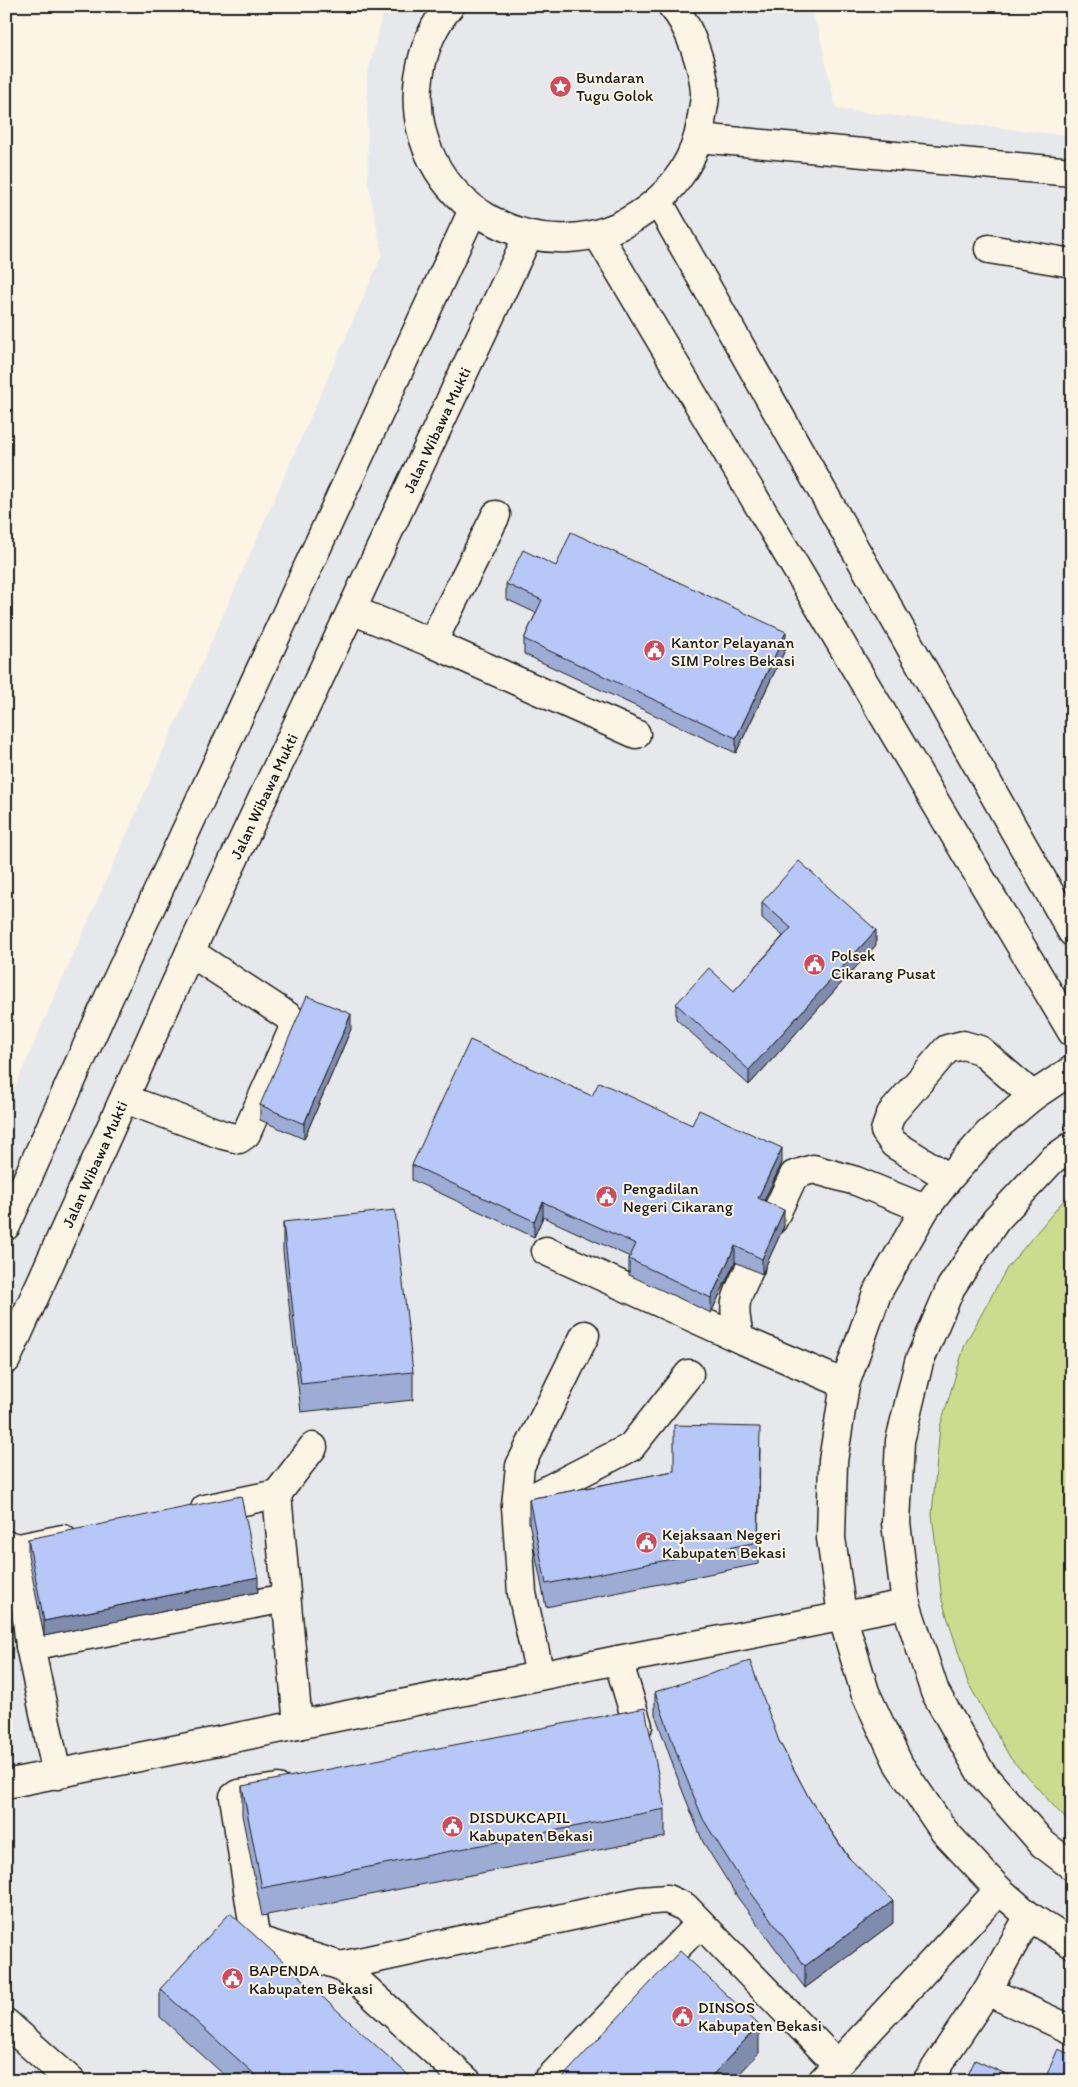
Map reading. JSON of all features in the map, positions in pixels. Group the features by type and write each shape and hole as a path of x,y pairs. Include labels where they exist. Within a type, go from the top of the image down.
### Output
{"lane":[{"path":"450,6 440,18 422,56 416,99 424,141 443,179 473,210 499,226 528,236 563,239 598,234 630,222 658,201 682,172 698,138 705,93 696,48 672,6"},
{"path":"698,138 1072,172"},
{"path":"658,201 1072,932"},
{"path":"6,1226 110,994 473,210"},
{"path":"598,234 1072,1032"},
{"name":"Jalan Wibawa Mukti","path":"6,1360 190,952 528,236"},
{"path":"989,249 1072,263"},
{"path":"432,643 496,516"},
{"path":"352,610 432,643 636,734"},
{"path":"125,1099 223,1136 239,1139 246,1134 291,1034 294,1023 289,1016 190,952"},
{"path":"949,1178 894,1144 885,1131 891,1114 947,1049 963,1045 980,1050 1033,1096"},
{"path":"1072,1070 1033,1096 988,1134 949,1178 925,1209 877,1293 845,1384 832,1461 831,1528 842,1615 864,1692 899,1765 944,1831 999,1890 1029,1916 1072,1944"},
{"path":"1072,1146 1052,1160 996,1220 951,1288 919,1362 900,1441 896,1523 906,1604 935,1692 981,1773 1042,1844 1072,1866"},
{"path":"773,1220 794,1175 813,1169 856,1181 925,1209"},
{"path":"546,1251 740,1339 845,1384"},
{"path":"740,1339 734,1315 737,1295 750,1268"},
{"path":"540,1675 522,1593 516,1506 520,1466 585,1335"},
{"path":"516,1506 631,1447 689,1374"},
{"path":"181,1514 277,1494 313,1447"},
{"path":"277,1494 298,1725"},
{"path":"57,1775 30,1646 12,1546 86,1534"},
{"path":"30,1646 286,1598"},
{"path":"6,1784 540,1675 906,1604"},
{"path":"593,1741 632,1735 638,1729 618,1660"},
{"path":"307,1784 238,1794 234,1797 254,1929 258,1940 342,1966 467,2081"},
{"path":"342,1966 641,1901 667,1899 684,1907 700,1923 829,2073 999,1890"},
{"path":"926,2081 987,1991 1029,1916"},
{"path":"547,2081 700,1923"},
{"path":"987,1991 1072,2030"},
{"path":"6,2023 71,2081"}],"shaded area":[{"path":"385,6 809,6 819,31 836,109 1072,136 1072,2081 6,2081 6,1107 382,255 368,181 367,76"}],"green space":[{"path":"1072,1193 1072,1826 1011,1759 968,1683 942,1600 932,1514 940,1427 965,1344 1007,1268 1063,1201"}],"building":[{"name":"Kantor Pelayanan SIM Polres Bekasi","path":"571,532 786,632 736,738 524,639 542,600 506,584 523,550 556,566"},
{"name":"Polsek Cikarang Pusat","path":"799,861 876,930 749,1070 676,1004 709,968 734,991 791,928 762,902"},
{"path":"307,996 351,1014 304,1124 260,1105"},
{"name":"Pengadilan Negeri Cikarang","path":"470,1040 592,1096 599,1082 692,1125 699,1110 782,1148 758,1198 784,1210 762,1259 735,1246 711,1298 629,1259 636,1244 543,1202 534,1221 412,1165"},
{"path":"395,1210 413,1372 301,1384 283,1222"},
{"name":"Kejaksaan Negeri Kabupaten Bekasi","path":"674,1425 760,1427 758,1542 546,1584 529,1499 674,1471"},
{"path":"241,1496 258,1577 44,1621 28,1539"},
{"path":"750,1661 779,1741 809,1798 848,1857 893,1901 805,1966 738,1875 703,1819 679,1760 655,1692"},
{"name":"DISDUKCAPIL Kabupaten Bekasi","path":"645,1708 665,1809 262,1888 242,1786"},
{"name":"BAPENDA Kabupaten Bekasi","path":"230,1913 415,2081 262,2081 160,1989"},
{"name":"DINSOS Kabupaten Bekasi","path":"680,1951 759,2025 707,2081 559,2081"},
{"path":"1058,2049 1072,2055 1072,2081 1044,2081"},
{"path":"975,2060 1021,2081 965,2081"}],"place":[{"name":"Bundaran Tugu Golok","path":"560,86"},
{"name":"Kantor Pelayanan SIM Polres Bekasi","path":"655,651"},
{"name":"Polsek Cikarang Pusat","path":"815,964"},
{"name":"Pengadilan Negeri Cikarang","path":"607,1197"},
{"name":"Kejaksaan Negeri Kabupaten Bekasi","path":"646,1543"},
{"name":"DISDUKCAPIL Kabupaten Bekasi","path":"453,1826"},
{"name":"BAPENDA Kabupaten Bekasi","path":"233,1979"},
{"name":"DINSOS Kabupaten Bekasi","path":"682,2016"}]}
